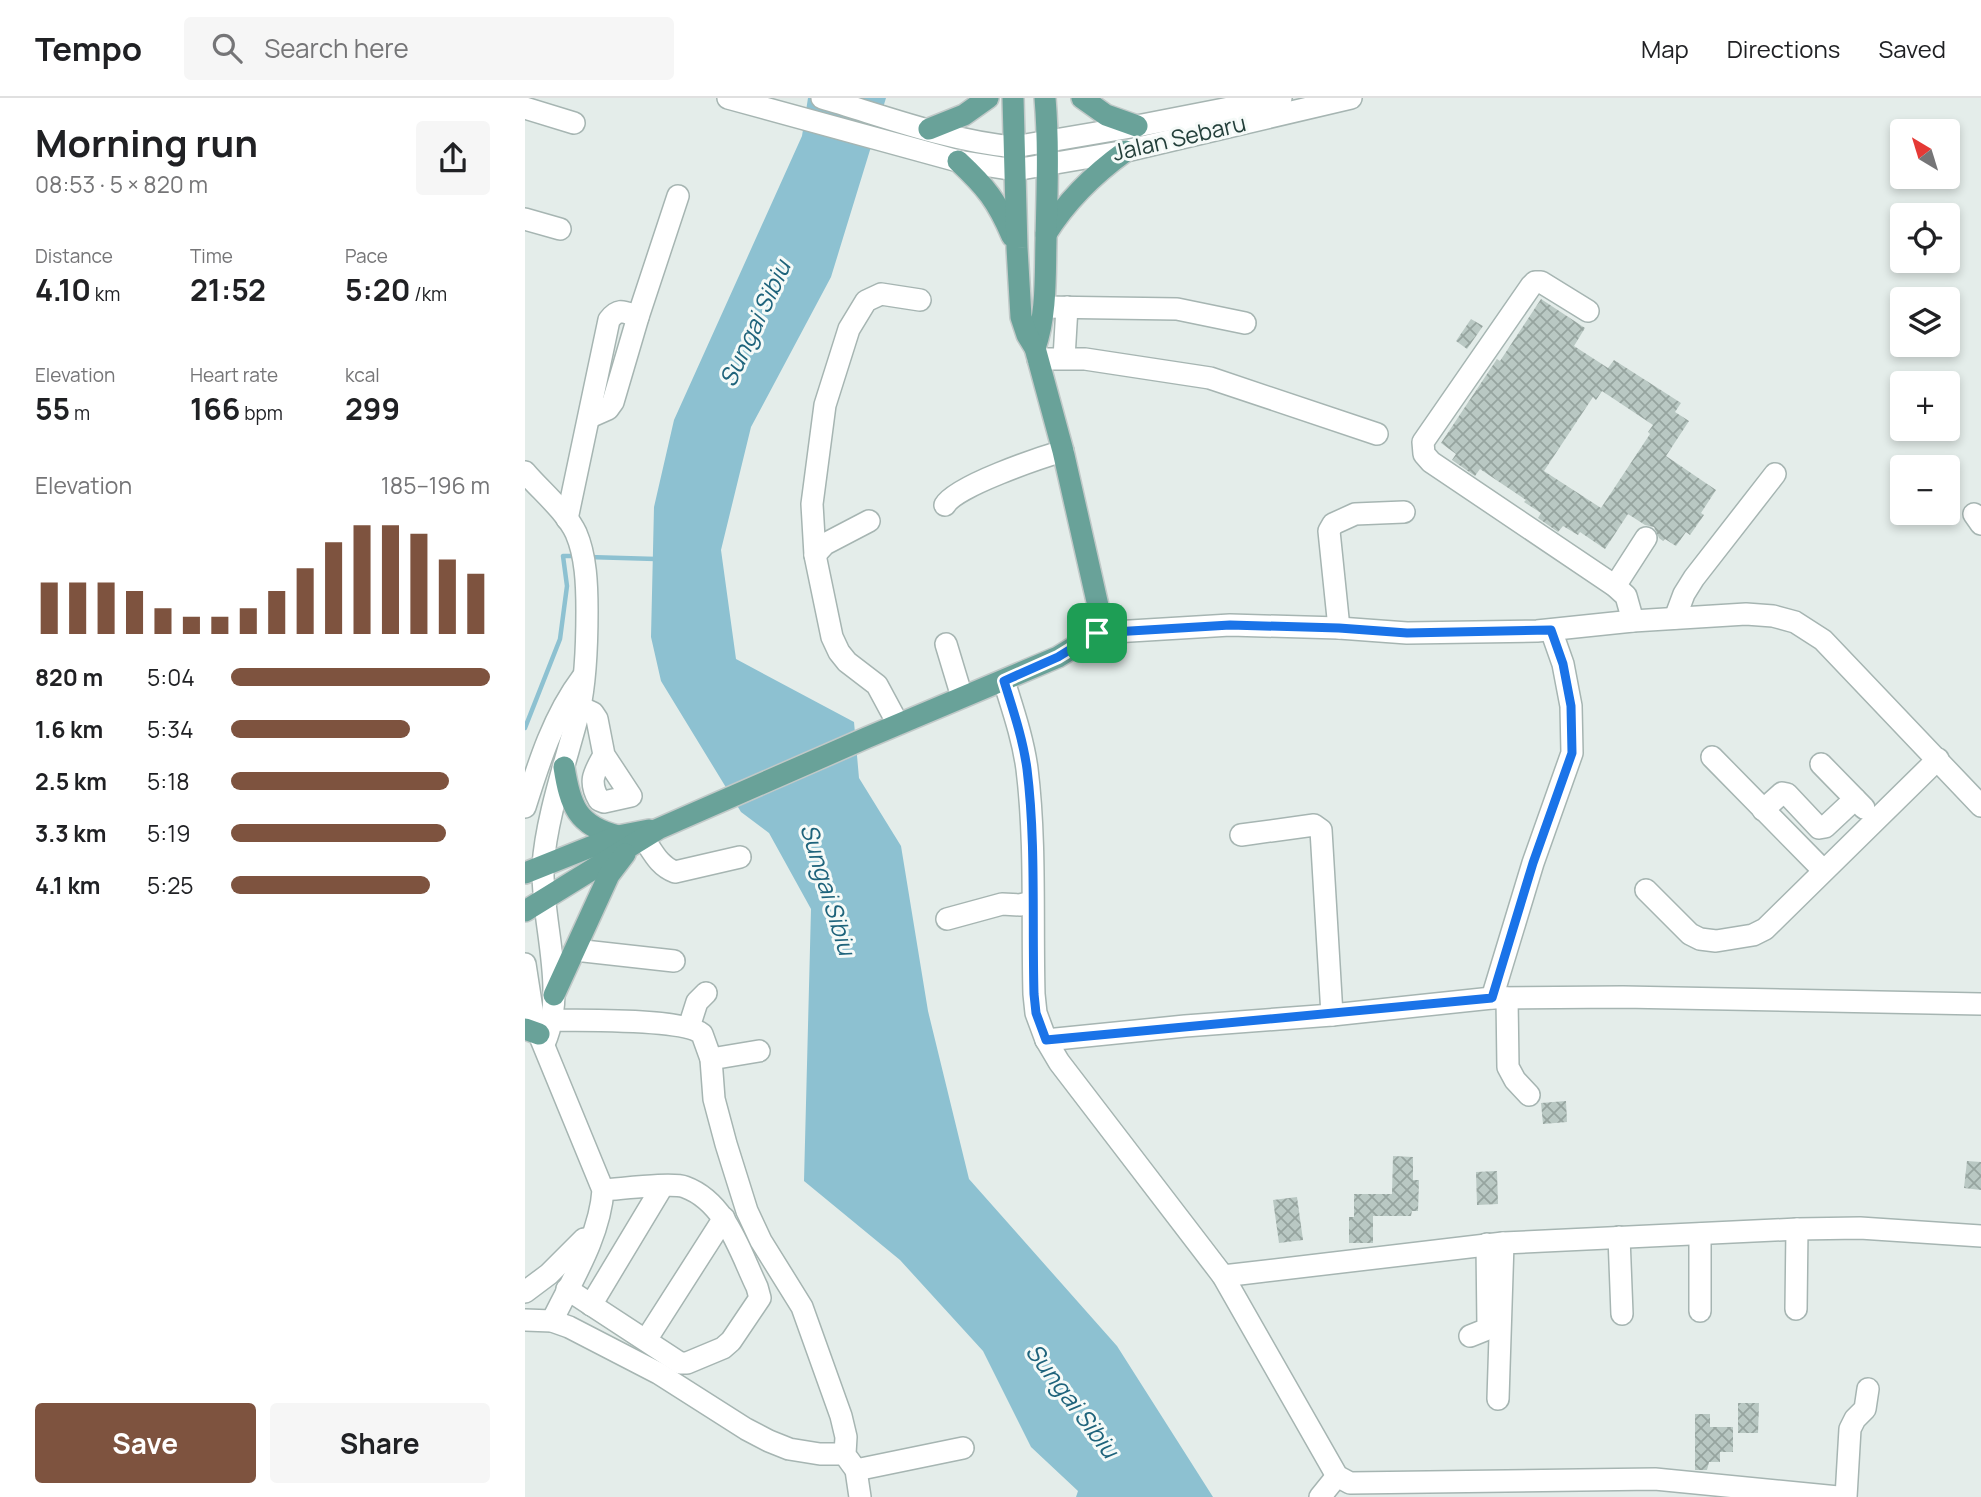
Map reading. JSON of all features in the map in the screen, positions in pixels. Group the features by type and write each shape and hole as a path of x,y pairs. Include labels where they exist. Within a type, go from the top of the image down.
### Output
{"main road":[{"path":"929,129 964,115 988,98"},
{"path":"534,870 637,838 1058,657 1097,633 1101,619 1063,452 1037,353 1021,317 1013,98"},
{"path":"1037,353 1044,307 1048,166 1045,98"},
{"path":"1082,98 1105,115 1137,126"},
{"path":"1046,235 1077,192 1101,169 1126,151"},
{"path":"958,161 985,187 1000,208 1017,248"},
{"path":"564,766 569,797 579,815 602,832 637,838"},
{"path":"525,911 637,838"},
{"path":"554,995 609,875 637,838"}],"street":[{"name":"Jalan Sebaru","path":"727,98 958,161 1015,170 1126,151 1351,98"},
{"name":"Jalan Sebaru","path":"822,98 929,129 1014,147 1281,98"},
{"path":"525,108 574,123"},
{"path":"590,417 608,409 613,402 678,196"},
{"path":"525,219 559,229"},
{"path":"1588,312 1541,282 1535,282 1423,442 1423,454 1615,586 1626,596 1633,621"},
{"path":"898,724 877,685 855,669 839,652 832,637 815,555 812,504 825,405 849,329 866,300 881,294 920,300"},
{"path":"1044,307 1177,309 1245,323"},
{"path":"1064,358 1067,307"},
{"path":"567,519 609,320 615,312 622,311 638,317"},
{"path":"1037,353 1222,381 1377,434"},
{"path":"596,378 619,382"},
{"path":"945,505 951,496 1023,463 1063,452"},
{"path":"1675,618 1684,594 1694,578 1775,474"},
{"path":"528,479 567,519 576,533 582,554 587,610 580,707 546,840 534,870 545,898 554,995 540,1032"},
{"path":"1339,628 1329,531 1333,524 1355,514 1403,512"},
{"path":"815,555 825,544 869,521"},
{"path":"1615,586 1646,538"},
{"path":"1097,633 1230,625 1407,633 1551,630 1675,618 1745,614 1773,616 1795,622 1823,640 1981,806"},
{"path":"1529,1095 1515,1080 1509,1067 1500,998 1533,863 1572,753 1571,706 1563,664 1551,630"},
{"path":"946,643 962,697"},
{"path":"525,807 565,701 583,676"},
{"path":"1004,681 1021,735 1027,771 1031,827 1034,994 1036,1013 1046,1040 1081,1093 1223,1276 1337,1476 1350,1483 1655,1479 1721,1491 1838,1497"},
{"path":"580,707 593,713 597,719 604,755"},
{"path":"1712,757 1823,870"},
{"path":"1646,890 1690,934 1700,939 1716,941 1753,935 1765,929 1938,759"},
{"path":"1821,764 1875,819"},
{"path":"1763,810 1782,793 1787,794 1819,828 1825,827 1854,799"},
{"path":"1241,835 1314,825 1321,830 1332,1015"},
{"path":"637,838 667,869 675,872 740,857"},
{"path":"947,919 1002,904 1020,905 1032,902"},
{"path":"575,950 674,961"},
{"path":"525,964 534,1022 603,1190 602,1208 596,1227 552,1321"},
{"path":"689,1027 697,1002 706,993"},
{"path":"1046,1040 1500,998 1779,999 1981,1004"},
{"path":"540,1032 632,1022 689,1027 702,1034 711,1059 717,1110 747,1210 761,1241 802,1307 841,1416 860,1497"},
{"path":"711,1059 759,1051"},
{"path":"591,1305 662,1187"},
{"path":"525,1320 552,1321 664,1365 687,1363 723,1349 760,1298 724,1218 707,1200 685,1187 603,1190"},
{"path":"646,1340 724,1218"},
{"path":"525,1292 549,1274 596,1227"},
{"path":"1223,1276 1495,1244 1619,1237 1860,1228 1981,1236"},
{"path":"1796,1309 1797,1229"},
{"path":"1700,1234 1700,1311"},
{"path":"1619,1237 1622,1314"},
{"path":"1470,1336 1485,1330 1489,1320 1495,1244"},
{"path":"1495,1244 1498,1399"},
{"path":"567,1289 646,1340 664,1365 745,1429 769,1441 789,1449 851,1462 963,1448"},
{"path":"1846,1497 1850,1429 1865,1409 1868,1389"},
{"path":"1320,1497 1337,1476"}],"water":[{"name":"Sungai Sibiu","path":"808,98 886,98 831,277 751,427 721,550 736,659 854,722 859,778 901,846 928,1011 969,1179 1117,1346 1213,1497 1076,1497 1078,1491 1031,1447 983,1351 900,1260 804,1181 811,909 769,833 741,812 661,681 651,637 654,507 674,420 802,136"}],"building":[{"path":"1541,299 1585,328 1574,346 1608,368 1614,360 1681,403 1675,412 1689,421 1666,456 1716,490 1701,513 1704,515 1690,535 1686,532 1676,546 1659,538 1654,527 1645,525 1628,514 1605,549 1580,532 1578,535 1563,526 1558,532 1538,518 1541,513 1524,502 1526,500 1480,469 1475,476 1452,460 1456,454 1441,443 1497,359 1500,361","holes":["1602,391 1653,425 1648,432 1650,434 1601,508 1544,471 1593,397 1596,400"]},
{"path":"1471,319 1483,326 1467,349 1456,341"},
{"path":"1566,1101 1567,1122 1543,1124 1541,1103"},
{"path":"1393,1156 1413,1157 1413,1180 1419,1180 1418,1211 1412,1211 1411,1216 1373,1216 1373,1243 1349,1243 1349,1217 1354,1217 1354,1194 1392,1194"},
{"path":"1967,1161 1981,1162 1981,1190 1964,1188"},
{"path":"1497,1171 1498,1204 1477,1205 1476,1172"},
{"path":"1297,1197 1303,1240 1279,1243 1273,1200"},
{"path":"1738,1403 1759,1403 1758,1433 1738,1433"},
{"path":"1695,1414 1710,1414 1710,1427 1733,1427 1733,1452 1720,1452 1720,1462 1709,1462 1707,1470 1695,1470"}],"waterway":[{"path":"525,728 560,639 567,586 563,556 576,556"},
{"path":"588,557 656,559"}],"route":[{"path":"1230,625 1407,633 1551,630 1563,664 1571,706 1572,753 1533,863 1492,998 1046,1040 1036,1013 1034,994 1031,827 1027,771 1021,735 1004,681 1058,657 1097,633 1230,625"}]}
